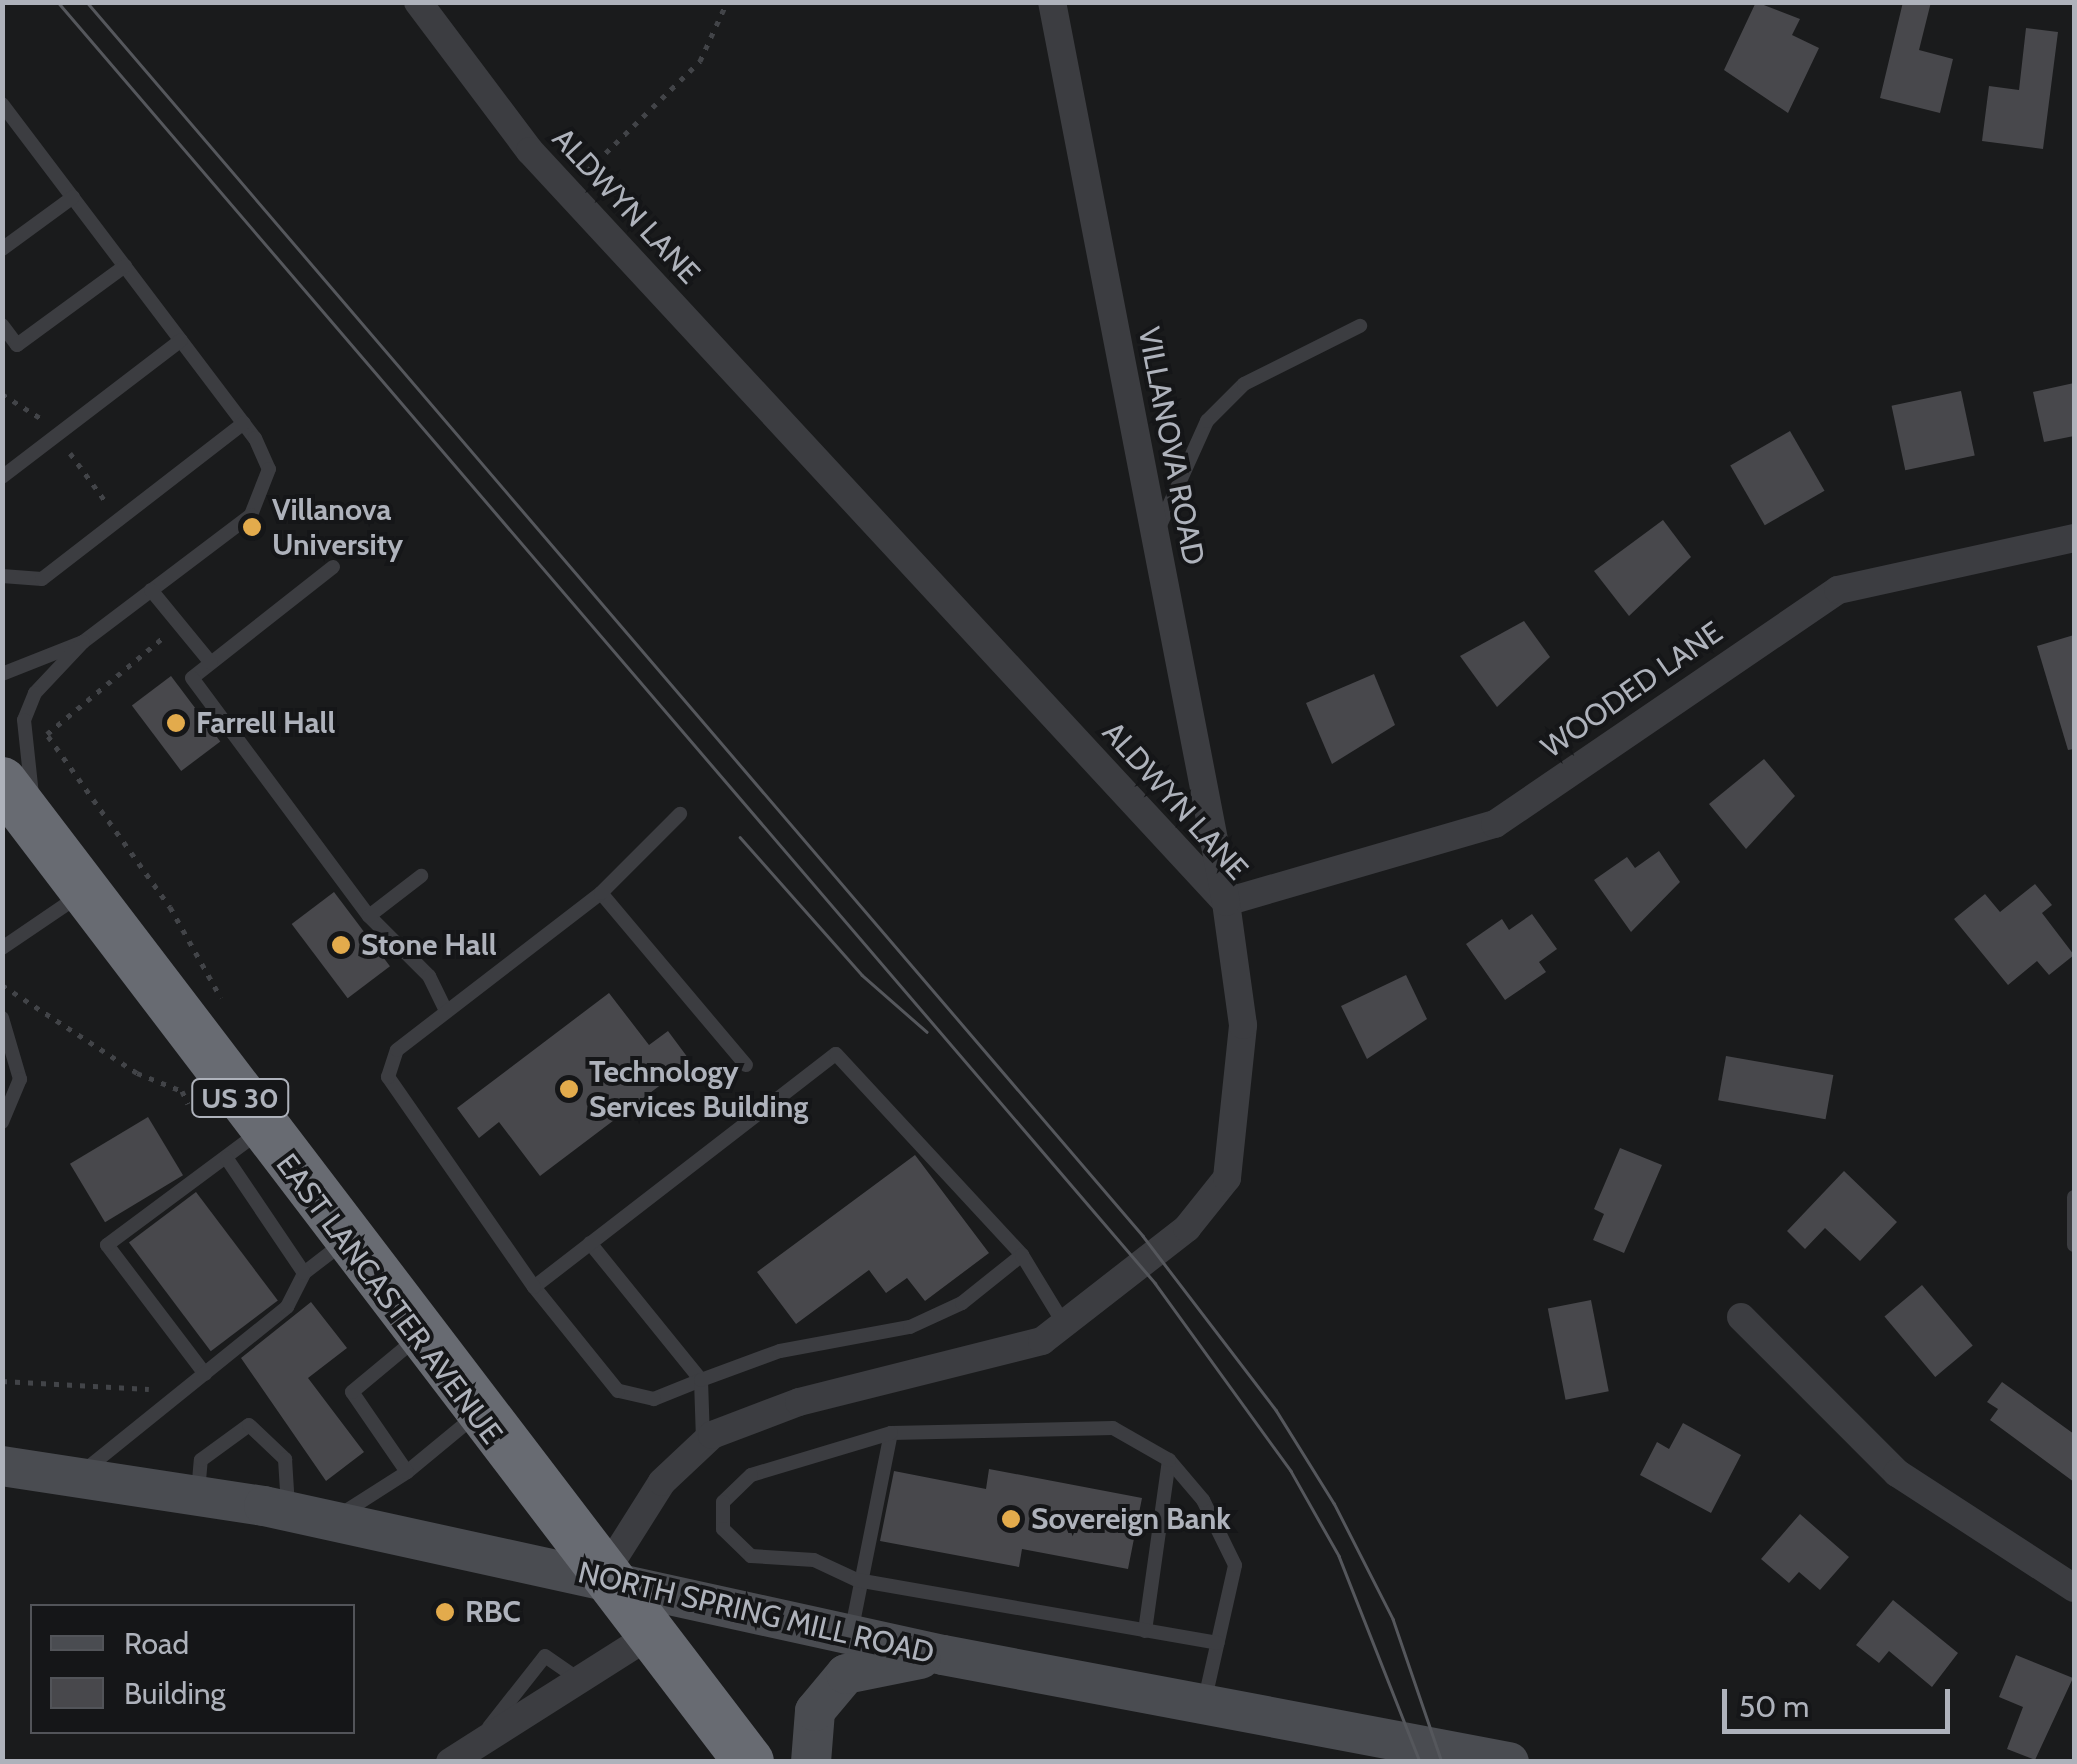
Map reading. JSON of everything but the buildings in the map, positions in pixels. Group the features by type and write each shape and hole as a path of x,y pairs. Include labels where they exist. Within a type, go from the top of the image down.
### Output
{"highway":[{"name":"EAST LANCASTER AVENUE","path":"2,782 86,891 245,1144 345,1241 476,1415 749,1762"}],"main road":[{"name":"NORTH SPRING MILL ROAD","path":"2,1466 332,1520 602,1576 942,1655 1509,1762"},
{"path":"811,1762 815,1711 846,1674 942,1655"}],"street":[{"name":"ALDWYN LANE","path":"418,2 566,190 1226,902 1243,1025 1227,1178 1187,1228 1064,1324 992,1360 800,1402 704,1441 662,1482 602,1576"},
{"name":"VILLANOVA ROAD","path":"1052,2 1226,902"},
{"name":"WOODED LANE","path":"1226,902 1495,824 1838,590 2074,538"},
{"path":"1740,1316 1897,1474 2074,1588"},
{"path":"461,1754 650,1635"}],"lane":[{"path":"2,104 244,423 268,468 261,502 83,642 35,693 24,720 36,826"},
{"path":"2,249 73,197"},
{"path":"2,325 17,345 125,266"},
{"path":"1155,536 1207,422 1244,384 1360,326"},
{"path":"2,477 181,340"},
{"path":"2,576 42,579 244,423"},
{"path":"333,566 192,678 370,916 429,976 446,1011"},
{"path":"150,590 212,663"},
{"path":"2,674 83,642"},
{"path":"680,814 602,893 398,1050 388,1078 534,1286 618,1391 654,1399 780,1351 910,1327 962,1303 1022,1256"},
{"path":"370,916 420,876"},
{"path":"2,948 86,891"},
{"path":"602,893 746,1065"},
{"path":"2,1018 20,1079 2,1122"},
{"path":"534,1286 836,1054 1022,1256 1064,1324"},
{"path":"205,1374 107,1245 245,1144 304,1273"},
{"path":"2074,1197 2074,1246"},
{"path":"72,1480 287,1306 304,1273 345,1241"},
{"path":"590,1244 700,1380 704,1441"},
{"path":"408,1472 352,1392 418,1337"},
{"path":"332,1520 408,1472 476,1415"},
{"path":"1204,1704 1218,1643 1235,1566 1203,1500 1169,1460 1113,1428 1069,1422 892,1433 751,1475 723,1502 723,1529 739,1550 814,1560 857,1580 1218,1643"},
{"path":"197,1497 201,1460 249,1425 285,1459 288,1513"},
{"path":"850,1635 857,1580 892,1433"},
{"path":"1145,1631 1169,1460"},
{"path":"461,1754 544,1656 581,1680"}],"path":[{"path":"566,190 674,92 716,40 727,2"},
{"path":"47,734 179,624"},
{"path":"2,984 137,1073 182,1091 188,1104"},
{"path":"2,1381 184,1391"}],"tram line":[{"path":"58,2 1155,1283 1291,1471 1339,1556 1420,1762"},
{"path":"87,2 1143,1236 1276,1410 1334,1503 1393,1619 1442,1762"},
{"path":"740,837 862,975 927,1032"}],"place":[{"name":"Villanova University","path":"252,527"},
{"name":"Farrell Hall","path":"176,723"},
{"name":"Stone Hall","path":"341,945"},
{"name":"Technology Services Building","path":"569,1089"},
{"name":"Sovereign Bank","path":"1011,1519"},
{"name":"RBC","path":"445,1612"}]}
